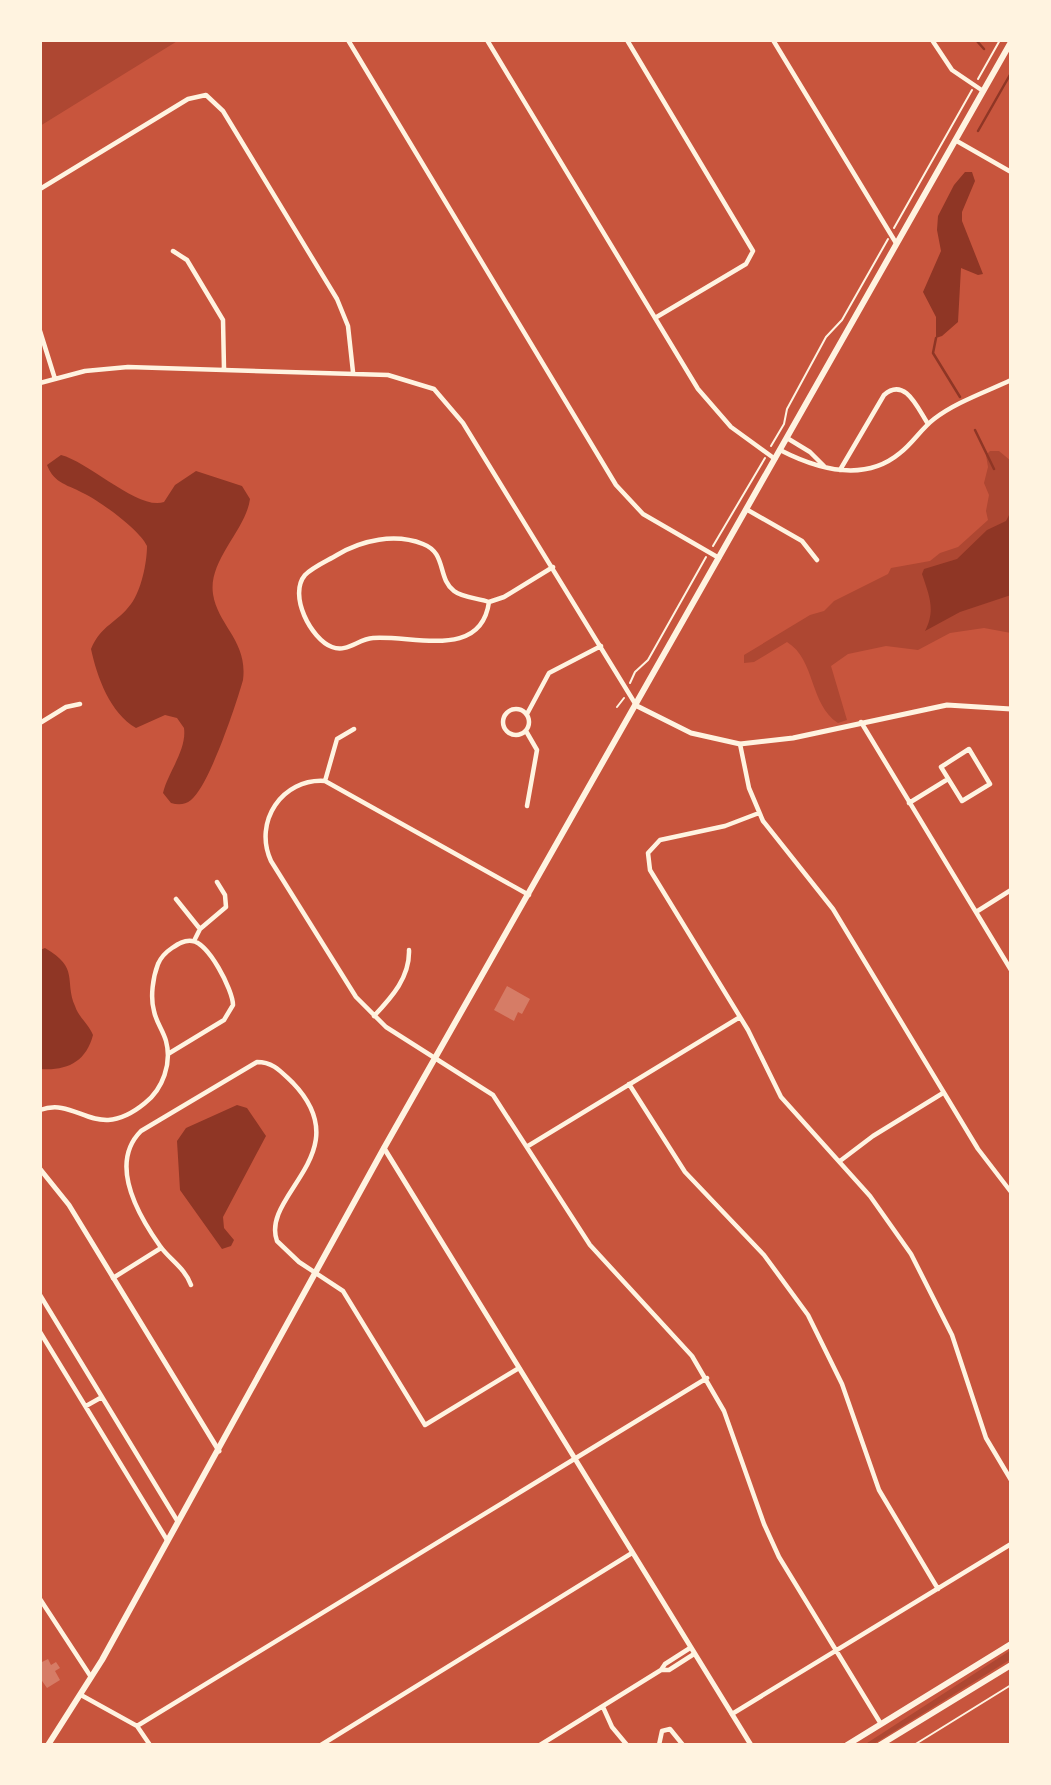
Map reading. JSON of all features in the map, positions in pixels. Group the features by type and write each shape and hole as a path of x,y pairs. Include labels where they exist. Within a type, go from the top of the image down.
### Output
{"main road":[{"path":"48,1745 92,1678 384,1148 637,706 1011,42"},
{"path":"847,1745 1011,1644"},
{"path":"880,1745 1011,1665"}],"street":[{"path":"348,40 616,485 643,514 719,558"},
{"path":"486,40 709,405 730,427 775,459"},
{"path":"627,40 753,251 746,264 655,318"},
{"path":"774,40 897,243"},
{"path":"932,40 952,70 983,90"},
{"path":"40,189 188,99 206,95 223,111 337,299 348,326 353,372"},
{"path":"955,140 1011,172"},
{"path":"173,251 187,260 223,320 224,369"},
{"path":"40,331 55,379"},
{"path":"40,383 85,371 128,367 353,372 403,377 440,393 464,423 637,706 691,733 740,744 793,738 947,705 973,704 1011,709"},
{"path":"780,450 810,466 859,471 882,464 903,451 928,424 942,414 1011,380"},
{"path":"840,470 890,389 901,389 908,393 928,424"},
{"path":"786,438 810,452 825,467"},
{"path":"746,509 802,541 817,560"},
{"path":"489,602 482,626 465,638 372,638 338,649 324,643 315,634 299,594 301,582 311,570 358,543 377,540 419,542 429,547 440,558 451,589 461,595 489,602 504,597 552,567"},
{"path":"527,714 514,709 507,713 505,729 511,734 519,735 526,731 529,722 527,714 549,673 601,646"},
{"path":"40,723 66,707 80,704"},
{"path":"861,722 1011,970"},
{"path":"325,781 331,752 337,739 354,729"},
{"path":"526,731 537,750 527,806"},
{"path":"740,744 745,776 759,813 833,909 978,1149 1011,1192"},
{"path":"969,749 990,784 962,801 948,779 941,767 969,749"},
{"path":"909,803 948,779"},
{"path":"529,895 325,781 301,782 285,793 267,825 267,848 271,861 341,975 374,1016 493,1095 590,1245 677,1336 707,1378 734,1434 771,1541 881,1724"},
{"path":"759,813 725,826 660,840 651,848 648,859 650,870 740,1017 780,1097 840,1161 886,1218 929,1287 958,1351 986,1438 1011,1480"},
{"path":"194,941 200,929 226,907 225,895 217,882"},
{"path":"976,912 1011,890"},
{"path":"176,899 200,929"},
{"path":"40,1110 61,1108 100,1121 124,1116 145,1103 157,1091 164,1075 168,1054 166,1040 153,1007 155,973 168,951 183,942 194,941 205,947 230,988 233,1005 224,1020 168,1054"},
{"path":"374,1016 394,995 410,965 409,950"},
{"path":"528,1146 740,1017"},
{"path":"191,1284 177,1263 161,1248 129,1186 126,1167 132,1140 141,1131 236,1073 257,1062 267,1062 276,1066 298,1088 316,1128 315,1147 273,1230 280,1246 349,1299 425,1425 519,1368"},
{"path":"629,1084 685,1172 764,1255 808,1315 842,1384 879,1490 938,1589"},
{"path":"840,1161 873,1136 943,1093"},
{"path":"384,1148 751,1745"},
{"path":"40,1169 68,1205 219,1451"},
{"path":"113,1278 161,1248"},
{"path":"40,1295 178,1522"},
{"path":"40,1332 168,1541"},
{"path":"137,1726 707,1378"},
{"path":"86,1406 102,1397"},
{"path":"732,1714 1011,1544"},
{"path":"321,1745 632,1553"},
{"path":"40,1599 92,1678"},
{"path":"540,1745 661,1670 669,1670 692,1651"},
{"path":"82,1695 137,1726 150,1745"},
{"path":"603,1707 612,1727 627,1745"},
{"path":"659,1745 662,1731 670,1729 683,1745"}],"path":[{"path":"617,707 635,672 648,660 784,424 787,409 826,337 842,320 1000,40"},
{"path":"914,1745 1011,1685"}],"shaded area":[{"path":"40,40 179,40 40,126"},
{"path":"965,172 972,172 975,181 962,212 962,221 983,274 978,275 961,268 958,322 936,338 936,317 923,292 941,251 937,230 938,216 954,185"},
{"path":"990,451 999,451 1011,461 1011,633 984,628 950,633 918,650 886,646 848,654 831,666 847,720 838,723 822,705 803,660 787,642 754,662 744,663 744,655 810,615 824,611 834,601 888,574 891,568 930,561 940,553 958,547 988,520 986,511 989,495 984,483 988,467 986,455"},
{"path":"61,455 128,493 154,503 164,502 175,485 196,471 242,486 250,499 242,522 221,557 213,581 216,605 241,655 243,680 214,762 198,792 186,803 171,803 163,793 183,744 184,728 177,718 165,715 136,728 127,721 106,693 91,649 104,629 126,610 135,598 143,576 147,546 137,532 110,510 54,476 47,465"},
{"path":"1011,511 1011,595 960,612 925,631 931,609 922,574 924,569 957,559 987,530 1006,521"},
{"path":"45,948 56,955 67,969 75,1006 93,1035 86,1052 74,1063 59,1068 40,1069 40,950"},
{"path":"237,1105 247,1108 266,1136 223,1217 224,1228 234,1240 231,1246 222,1249 180,1190 177,1141 186,1128"},
{"path":"1011,1650 1011,1659 872,1745 864,1745"}],"building":[{"path":"507,986 530,999 522,1014 518,1012 514,1021 494,1010"},
{"path":"48,1659 51,1665 56,1662 60,1668 55,1671 60,1680 47,1688 40,1678 40,1663"}],"waterway":[{"path":"976,40 984,49"},
{"path":"978,131 1011,73"},
{"path":"936,338 933,353 960,397"},
{"path":"975,430 994,469"}]}
